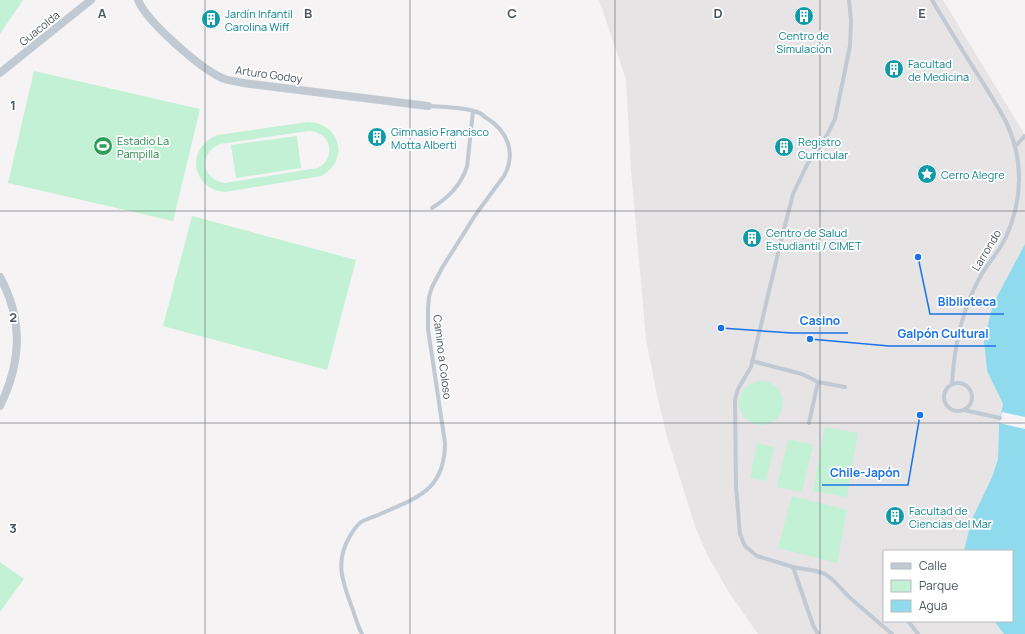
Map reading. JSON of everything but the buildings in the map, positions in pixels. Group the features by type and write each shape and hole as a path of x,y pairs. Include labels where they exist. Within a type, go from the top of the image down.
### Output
{"street":[{"name":"Guacolda","path":"0,73 91,0"},
{"name":"Arturo Godoy","path":"138,0 140,5 160,28 193,59 206,69 223,78 243,83 428,106"},
{"path":"0,277 13,309 16,322 17,342 16,362 13,375 9,388 0,406"}],"lane":[{"path":"849,0 851,20 850,46 837,111 832,127 807,165 793,194 752,361 748,373 738,389 734,406 736,487 740,534 745,546 753,554 793,568 816,571 825,574 892,634"},
{"name":"Larrondo","path":"932,0 1005,120 1015,146 1019,169 1016,206 1005,240 979,279 967,306 958,336 953,363 952,384"},
{"name":"Camino a Coloso","path":"362,634 342,580 341,563 344,547 351,533 360,522 419,497 432,486 440,470 445,453 445,443 428,329 429,297 432,287 442,268 476,214 504,176 508,165 510,152 505,136 495,122 473,110 428,106"},
{"path":"432,208 450,196 464,175 467,167 473,110"},
{"path":"1015,146 1025,136"},
{"path":"752,361 802,374 818,382 844,387"},
{"path":"809,423 818,382"},
{"path":"952,384 962,384 970,390 972,400 969,408 964,410 959,412 954,411 945,405 945,390 952,384"},
{"path":"964,410 1000,418"},
{"path":"793,568 813,625 818,634"},
{"path":"910,622 918,634"}],"shaded area":[{"path":"599,0 943,0 1025,135 1025,244 993,304 984,341 987,371 1003,404 999,423 998,459 992,477 971,521 964,550 883,550 883,622 995,622 1004,634 758,634 728,591 707,554 696,529 667,437 656,390 646,339 631,170 626,79"}],"green space":[{"path":"0,0 23,0 0,34"},
{"name":"Estadio La Pampilla","path":"34,71 200,109 173,221 8,183"},
{"path":"308,122 319,124 328,129 338,144 338,153 336,161 330,169 321,176 225,192 214,189 205,184 199,176 196,167 200,149 207,141 218,135","holes":["308,131 316,132 322,135 329,145 328,158 318,168 225,183 217,181 207,172 205,166 208,153 220,144"]},
{"path":"297,136 301,168 236,178 231,145"},
{"path":"192,216 356,260 327,370 163,326"},
{"path":"757,381 765,381 777,387 783,399 783,407 777,419 765,425 757,425 745,419 739,407 739,399 745,387"},
{"path":"825,427 858,433 847,497 813,491"},
{"path":"788,439 813,445 802,492 777,487"},
{"path":"757,443 774,447 766,481 750,478"},
{"path":"792,496 847,510 837,563 778,548"},
{"path":"0,562 24,579 0,612"}],"water":[{"path":"1025,244 1025,634 1004,634 995,622 1013,622 1013,550 964,550 971,521 992,477 998,459 999,423 1003,404 987,371 984,341 993,304"}],"pier":[{"path":"1002,412 1025,417 1025,429 999,423"}],"place":[{"name":"Centro de Simulación","path":"804,16"},
{"name":"Jardín Infantil Carolina Wiff","path":"211,19"},
{"name":"Facultad de Medicina","path":"894,69"},
{"name":"Gimnasio Francisco Motta Alberti","path":"377,137"},
{"name":"Estadio La Pampilla","path":"103,146"},
{"name":"Registro Curricular","path":"784,147"},
{"name":"Cerro Alegre","path":"927,174"},
{"name":"Centro de Salud Estudiantil / CIMET","path":"752,238"},
{"name":"Biblioteca","path":"918,257"},
{"name":"Casino","path":"721,328"},
{"name":"Galpón Cultural","path":"810,339"},
{"name":"Chile-Japón","path":"920,415"},
{"name":"Facultad de Ciencias del Mar","path":"895,516"}]}
